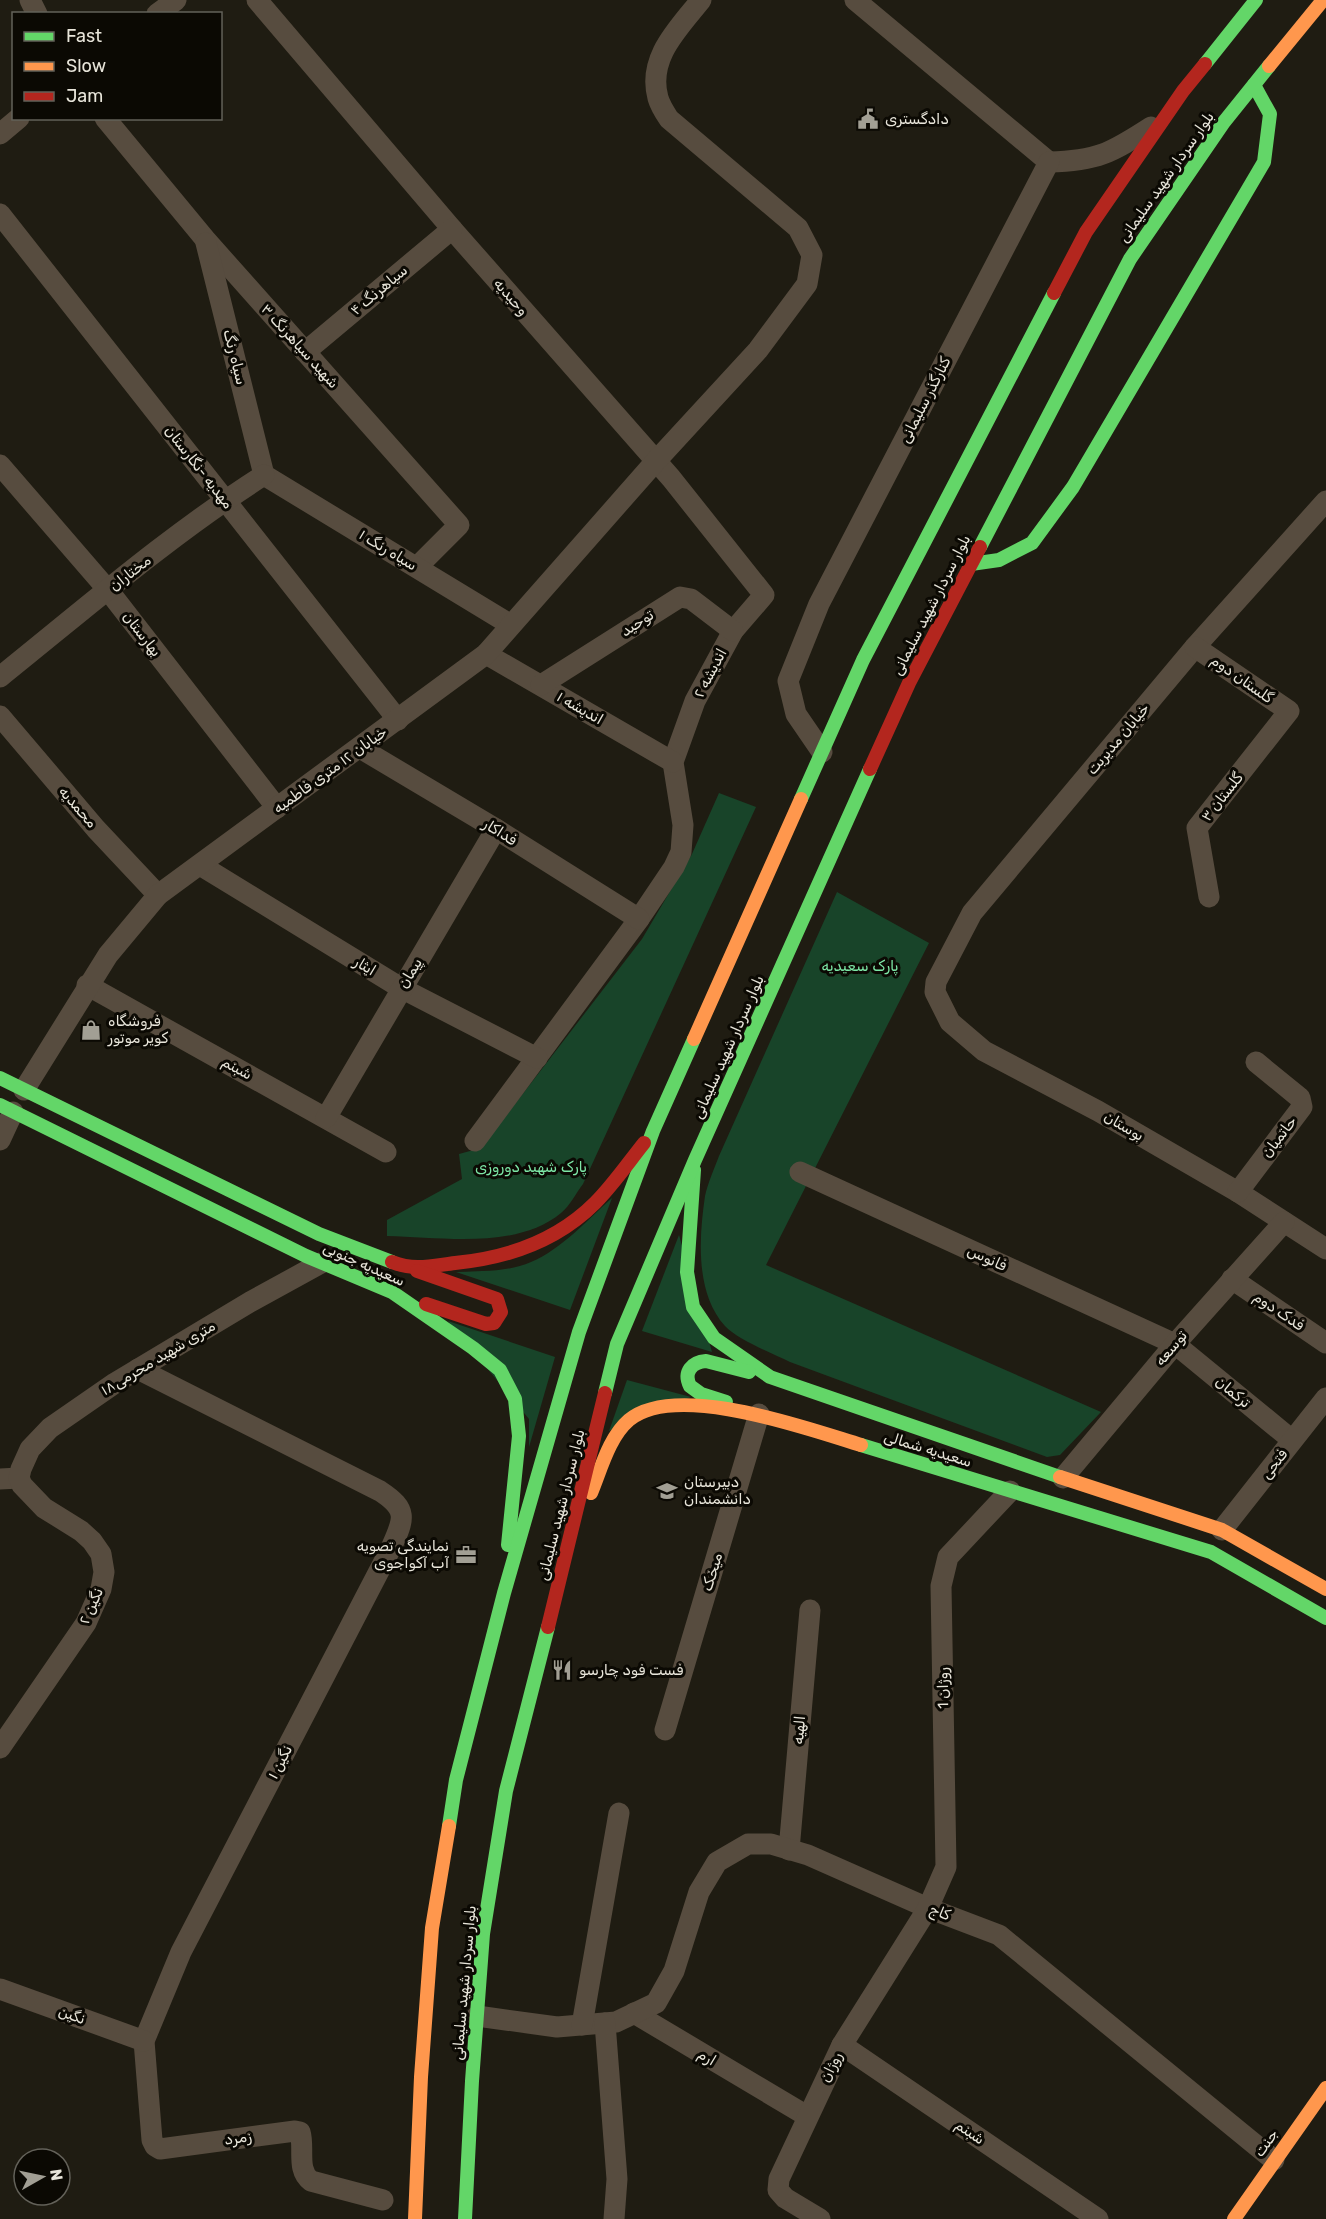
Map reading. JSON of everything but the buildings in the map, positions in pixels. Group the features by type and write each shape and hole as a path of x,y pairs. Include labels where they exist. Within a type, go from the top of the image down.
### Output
{"main road":[{"name":"بلوار سردار شهید سلیمانی","path":"465,2219 483,1934 506,1791 572,1534 617,1344 695,1160 909,683 1102,312 1130,259 1224,122 1323,0"},
{"name":"بلوار سردار شهید سلیمانی","path":"415,2219 421,2077 432,1928 456,1780 504,1593 579,1332 653,1131 863,660 1086,232 1183,91 1250,2"},
{"path":"971,564 999,560 1032,543 1073,487 1264,162 1270,114 1254,85"},
{"path":"1049,304 1057,321"},
{"path":"1083,320 1102,312"},
{"path":"1000,397 1014,391 1022,392"},
{"path":"1037,402 1047,417"},
{"name":"سعیدیه جنوبی","path":"0,1078 319,1234 408,1268 475,1261 498,1256 532,1246 565,1228 595,1203 653,1131"},
{"name":"سعیدیه جنوبی","path":"7,1109 321,1263 392,1292 473,1348 500,1370 515,1399 519,1436 504,1593"},
{"name":"سعیدیه شمالی","path":"695,1160 687,1272 693,1307 714,1338 770,1377 1222,1530 1326,1589"},
{"path":"392,1292 486,1324 494,1323 500,1316 501,1307 497,1299 408,1268"},
{"path":"759,1414 693,1389 687,1380 688,1370 695,1362 706,1361 770,1377"},
{"name":"سعیدیه شمالی","path":"572,1534 615,1440 630,1420 650,1408 687,1406 759,1414 1211,1552 1326,1618"},
{"name":"جنت","path":"1234,2219 1326,2088"}],"street":[{"path":"160,12 176,0"},
{"name":"وحیدیه","path":"257,0 452,229 671,478 765,594"},
{"name":"خیابان ۱۲ متری فاطمیه","path":"24,1090 87,985 108,955 158,895 486,654 655,462 758,350 807,284 812,255 798,228 669,119 658,100 655,72 658,59 701,0"},
{"path":"855,0 1049,162 1099,157 1163,120"},
{"path":"0,134 17,120"},
{"name":"شهید سیاهرنگ ۳","path":"107,120 205,239 459,525 417,567"},
{"name":"کنارگذر سلیمانی","path":"822,752 796,714 788,681 819,604 1049,162"},
{"name":"مهدیه -نگارستان","path":"0,214 398,720"},
{"name":"سیاهرنگ ۴","path":"305,352 452,229"},
{"name":"سیاه رنگ","path":"205,239 264,475"},
{"name":"بهارستان","path":"0,465 108,590 278,808"},
{"name":"مختاران","path":"0,677 225,500 264,475"},
{"name":"سیاه رنگ ۱","path":"264,475 511,625"},
{"name":"خیابان مدیریت","path":"935,992 936,982 972,913 1196,647 1326,501"},
{"name":"اندیشه ۲","path":"673,762 695,701 733,631 765,594"},
{"name":"توحید","path":"541,685 680,597 691,599 733,631"},
{"name":"گلستان دوم","path":"1196,647 1289,711"},
{"name":"اندیشه ۱","path":"486,654 673,762"},
{"name":"گلستان ۳","path":"1209,897 1197,828 1289,711"},
{"name":"محمدیه","path":"0,716 96,829 158,895"},
{"name":"فداکار","path":"360,748 496,829 639,919"},
{"path":"475,1141 639,919 674,867 681,852 683,825 673,762"},
{"name":"پیمان","path":"326,1118 496,829"},
{"name":"ایثار","path":"200,864 401,988 537,1058"},
{"name":"شبنم","path":"87,985 386,1152"},
{"name":"بوستان","path":"935,992 950,1022 984,1051 1098,1111 1238,1192 1326,1249"},
{"name":"حاتمیان","path":"1238,1192 1302,1107 1300,1098 1256,1062"},
{"path":"0,1140 7,1109"},
{"name":"فانوس","path":"800,1172 1175,1344"},
{"name":"توسعه","path":"1063,1478 1175,1344 1284,1222"},
{"name":"۱۸متری شهید محرمی","path":"10,1478 38,1439 50,1428 138,1369 250,1302 321,1263"},
{"name":"فدک دوم","path":"1232,1279 1326,1343"},
{"name":"ترکمان","path":"1175,1344 1292,1440"},
{"name":"نگین ۱","path":"138,1369 380,1491 399,1508 402,1519 399,1529 181,1952 144,2041"},
{"name":"فتحی","path":"1222,1530 1326,1398"},
{"name":"میخک","path":"665,1730 759,1414"},
{"name":"نگین ۲","path":"0,1748 86,1623 101,1589 104,1572 101,1554 92,1541 34,1499 22,1485 10,1478"},
{"name":"روژان 1","path":"928,1908 946,1867 941,1586 948,1557 1010,1491"},
{"name":"الهیه","path":"789,1850 810,1610"},
{"path":"582,2025 619,1813"},
{"name":"کاج","path":"634,2013 656,2003 674,1971 699,1892 717,1862 748,1844 771,1844 808,1856 928,1908 999,1935 1274,2160"},
{"name":"روژان","path":"820,2219 785,2198 778,2190 778,2179 842,2044 928,1908"},
{"name":"نگین","path":"0,1989 144,2041"},
{"path":"477,2016 557,2027 616,2022 634,2013"},
{"name":"ارم","path":"634,2013 807,2116"},
{"path":"605,2023 617,2179 614,2219"},
{"name":"زمرد","path":"144,2041 152,2140 155,2146 160,2149 300,2132 303,2172 306,2177 311,2181 383,2200"},
{"name":"شبنم","path":"842,2044 1098,2219"}],"green space":[{"name":"پارک شهید دوروزی","path":"719,793 756,807 583,1184 570,1203 561,1213 543,1225 501,1237 454,1239 387,1236 387,1220 462,1179 459,1154 481,1148 642,939 692,854"},
{"name":"پارک سعیدیه","path":"837,892 929,943 766,1265 1101,1412 1060,1455 1047,1457 790,1362 731,1331 715,1313 708,1298 702,1264 701,1229 708,1186 719,1156"},
{"path":"612,1198 570,1310 456,1272 504,1269 531,1262 564,1242"},
{"path":"679,1235 712,1352 642,1331"},
{"path":"448,1321 555,1357 529,1447 529,1419"},
{"path":"627,1380 691,1397 609,1431"}],"traffic: fast":[{"path":"1205,64 1256,0"},
{"path":"980,547 1130,259 1224,122 1269,66"},
{"path":"971,564 999,560 1032,543 1073,487 1264,162 1270,114 1254,85"},
{"path":"801,799 863,660 1054,293"},
{"path":"605,1393 617,1344 695,1160 870,769"},
{"path":"449,1826 456,1780 504,1593 579,1332 653,1131 694,1039"},
{"path":"0,1078 319,1234 392,1262"},
{"path":"0,1105 306,1256 392,1292 473,1348 500,1370 515,1399 519,1436 508,1545"},
{"path":"694,1170 687,1272 693,1307 714,1338 770,1377 1060,1477"},
{"path":"726,1402 701,1394 690,1386 688,1381 690,1369 697,1363 706,1361 749,1372"},
{"path":"861,1445 1211,1552 1326,1618"},
{"path":"465,2219 483,1934 506,1791 548,1627"}],"traffic: slow":[{"path":"1269,66 1323,0"},
{"path":"694,1039 801,799"},
{"path":"591,1493 616,1435 629,1420 650,1409 678,1405 743,1412 861,1445"},
{"path":"1060,1477 1222,1530 1326,1589"},
{"path":"415,2219 421,2077 432,1928 449,1826"},
{"path":"1234,2219 1326,2088"}],"traffic: jam":[{"path":"1054,293 1086,232 1183,91 1205,64"},
{"path":"870,769 909,683 980,547"},
{"path":"392,1262 423,1267 474,1261 512,1252 548,1237 564,1228 595,1203 644,1143"},
{"path":"417,1271 497,1299 501,1312 494,1323 486,1324 426,1304"},
{"path":"548,1627 605,1393"}],"place":[{"name":"دادگستری","path":"868,119"},
{"name":"فروشگاه کویر موتور","path":"91,1030"},
{"name":"دبیرستان دانشمندان","path":"667,1491"},
{"name":"نمایندگی تصویه آب آکواجوی","path":"466,1555"},
{"name":"فست فود چارسو","path":"562,1670"}]}
